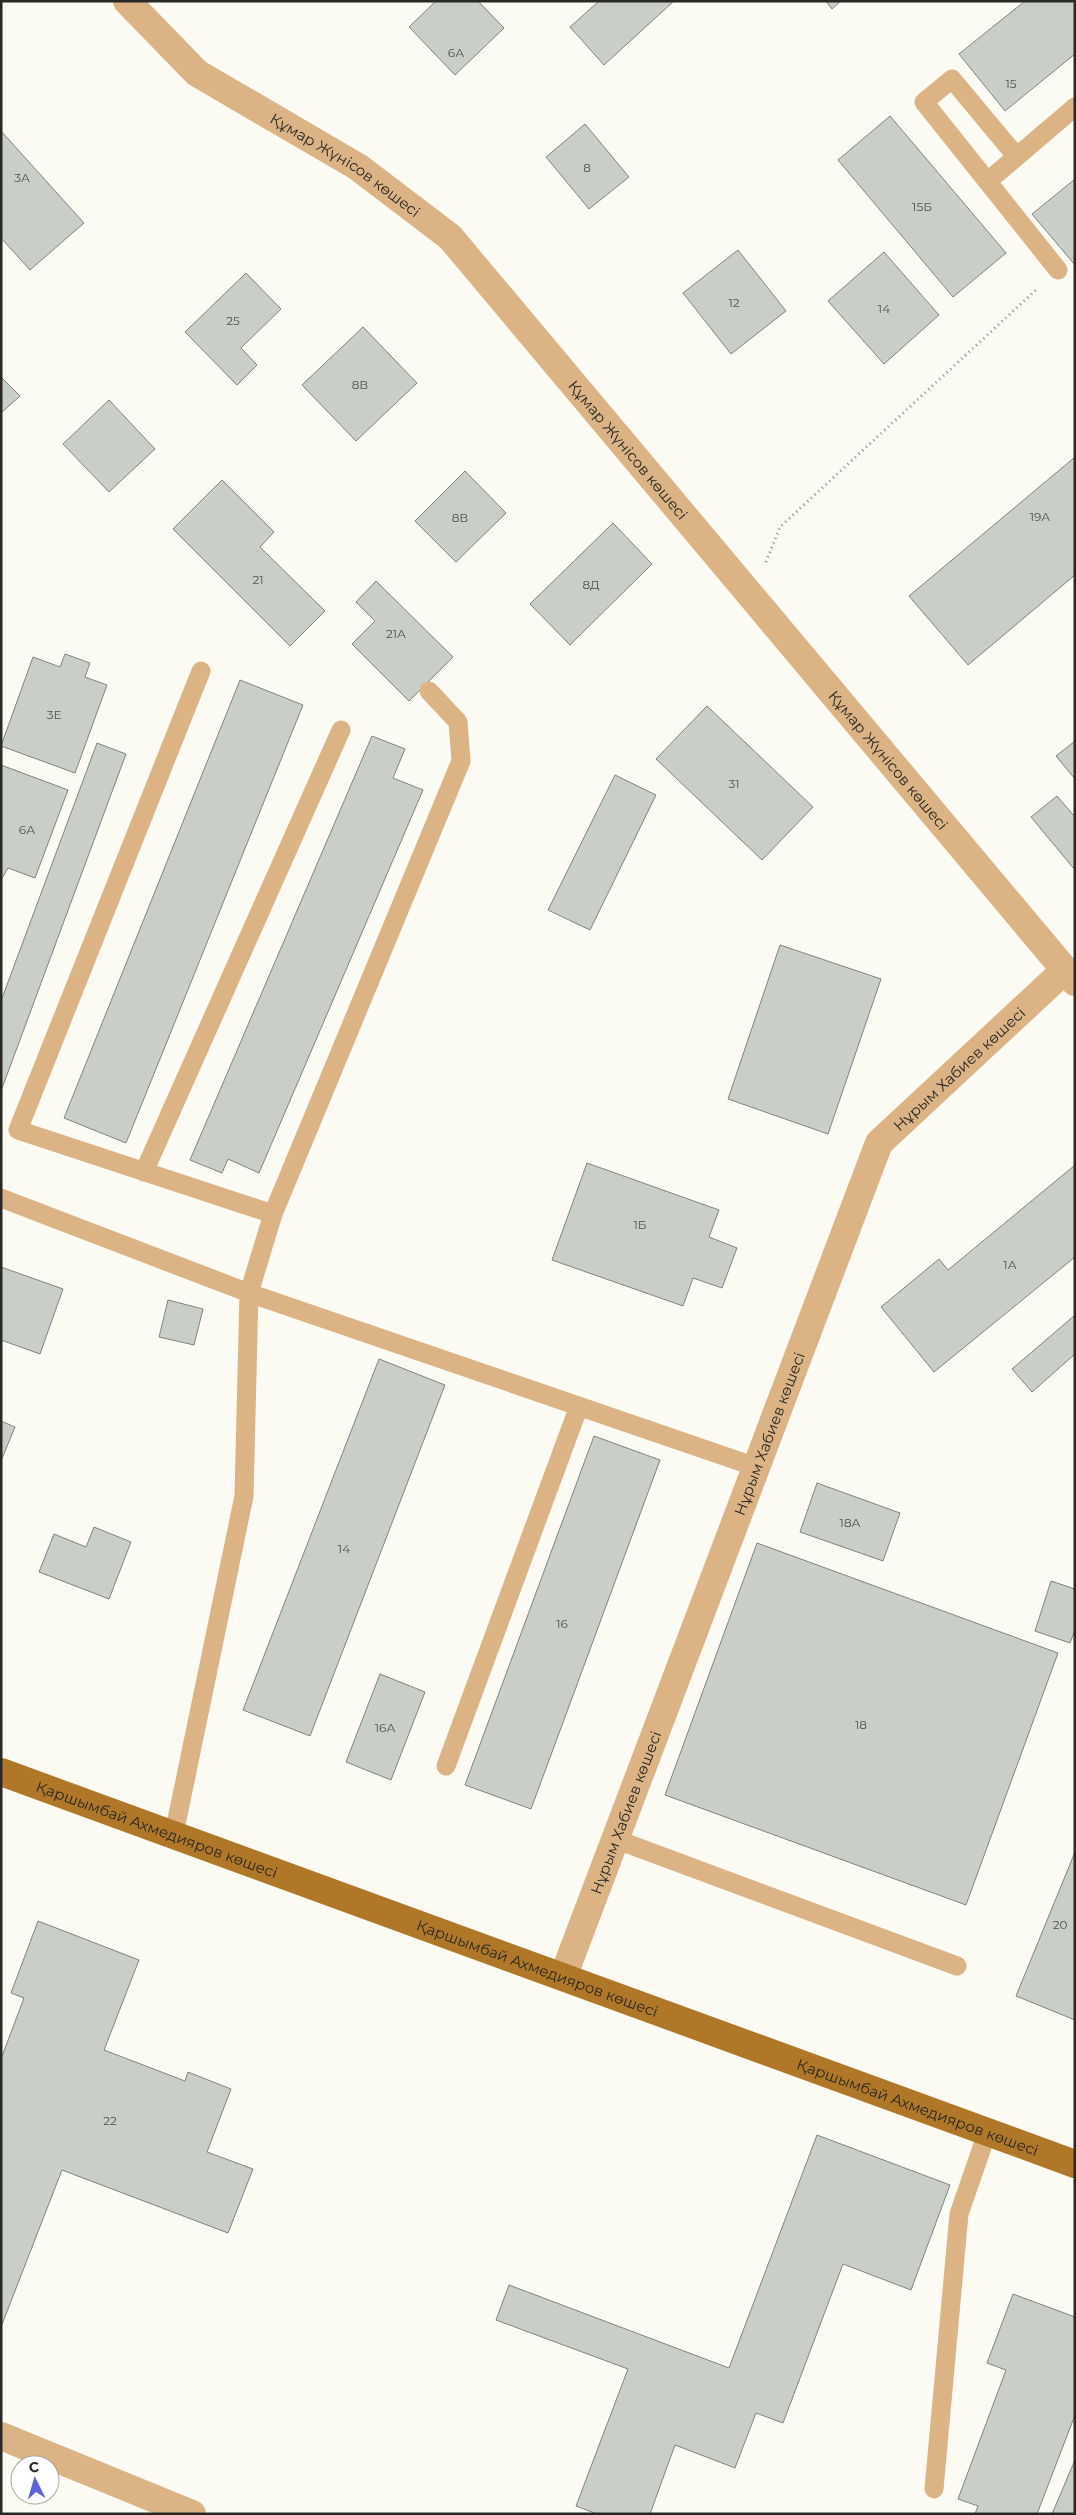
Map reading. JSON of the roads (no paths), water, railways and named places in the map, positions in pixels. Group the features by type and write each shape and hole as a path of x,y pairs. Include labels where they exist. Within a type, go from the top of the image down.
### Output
{"main road":[{"name":"Қаршымбай Ахмедияров көшесі","path":"1,1772 1075,2164"}],"street":[{"name":"Құмар Жүнісов көшесі","path":"127,1 197,73 358,167 450,236 1070,976"},
{"name":"Нұрым Хабиев көшесі","path":"563,1977 879,1143 1070,976"},
{"path":"1,2436 192,2514"}],"lane":[{"path":"1016,156 952,79 924,102 1058,270"},
{"path":"988,181 1075,107"},
{"path":"201,671 18,1130 273,1214"},
{"path":"174,1834 244,1496 249,1293 273,1214 461,761 458,722 429,691"},
{"path":"144,1172 341,730"},
{"path":"1,1198 249,1293 756,1467"},
{"path":"446,1766 579,1406"},
{"path":"615,1839 957,1966"},
{"path":"934,2489 959,2214 987,2133"}]}
